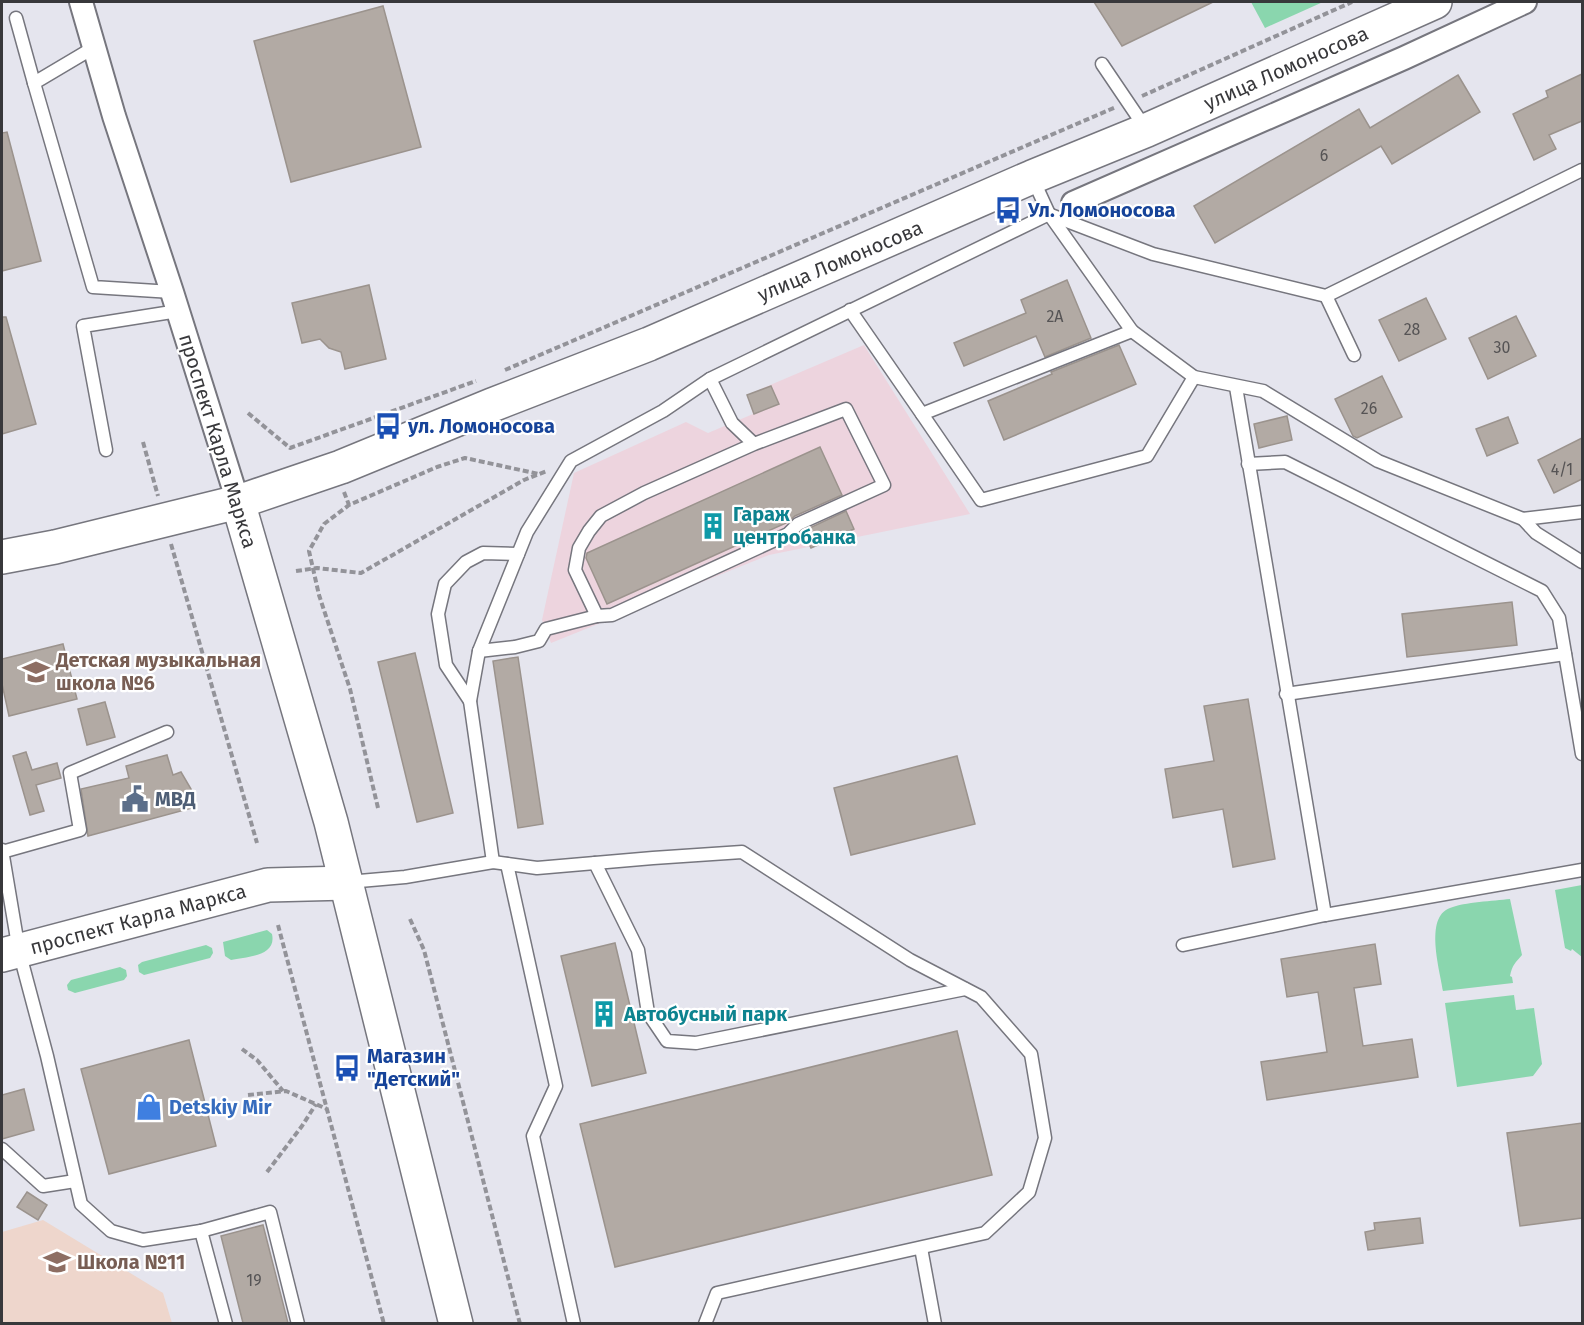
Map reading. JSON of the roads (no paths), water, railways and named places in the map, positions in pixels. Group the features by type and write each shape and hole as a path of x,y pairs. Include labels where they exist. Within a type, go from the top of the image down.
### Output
{"street":[{"name":"проспект Карла Маркса","path":"81,2 93,48 238,502 328,810 456,1323"},
{"name":"улица Ломоносова","path":"2,556 55,547 238,502 340,467 649,344 1032,177 1147,130 1435,2"},
{"path":"1072,203 1393,63 1525,2"},
{"name":"проспект Карла Маркса","path":"10,953 268,885 346,883"}],"lane":[{"path":"16,18 93,287 175,301"},
{"path":"34,83 93,48"},
{"path":"1102,64 1147,130"},
{"path":"494,862 470,701 479,651 527,532 571,461 663,411 710,379 1049,214 1153,254 1326,296 1582,170"},
{"path":"1032,177 1049,214 1132,331 1194,377 1263,391 1378,461 1523,519 1536,533 1582,562"},
{"path":"1326,296 1354,355"},
{"path":"106,450 83,326 175,301"},
{"path":"850,310 981,500 1147,456 1194,377"},
{"path":"922,414 1132,331"},
{"path":"710,379 732,423 754,444"},
{"path":"1236,387 1324,915"},
{"path":"479,651 515,647 538,641 546,629 597,616 612,615 788,534 798,525 884,485 846,409 754,444 644,493 601,516 579,548 575,570 597,616"},
{"path":"1248,464 1285,462 1542,591 1560,618 1582,754"},
{"path":"1523,519 1582,512"},
{"path":"470,701 446,665 438,614 445,584 466,562 483,552 518,554"},
{"path":"1286,694 1565,654"},
{"path":"167,732 70,773 80,830 2,851 10,953 46,1056 81,1204 111,1231 143,1240 201,1231 270,1212 298,1323"},
{"path":"346,883 405,878 494,862 537,868 741,852 910,960 981,997 1031,1054 1045,1138 1029,1192 985,1233 717,1293 705,1323"},
{"path":"595,863 638,950 648,1013 668,1041 696,1043 964,989"},
{"path":"507,864 556,1086 533,1136 574,1323"},
{"path":"1183,945 1324,915 1582,870"},
{"path":"2,1149 44,1186 75,1181"},
{"path":"201,1231 226,1323"},
{"path":"921,1248 935,1323"}],"place":[{"name":"Ул. Ломоносова","path":"1008,210"},
{"name":"ул. Ломоносова","path":"388,426"},
{"name":"Гараж центробанка","path":"713,526"},
{"name":"Детская музыкальная школа №6","path":"36,672"},
{"name":"МВД","path":"135,799"},
{"name":"Автобусный парк","path":"604,1014"},
{"name":"Магазин \"Детский\"","path":"347,1068"},
{"name":"Detskiy Mir","path":"149,1107"},
{"name":"Школа №11","path":"57,1262"}]}
